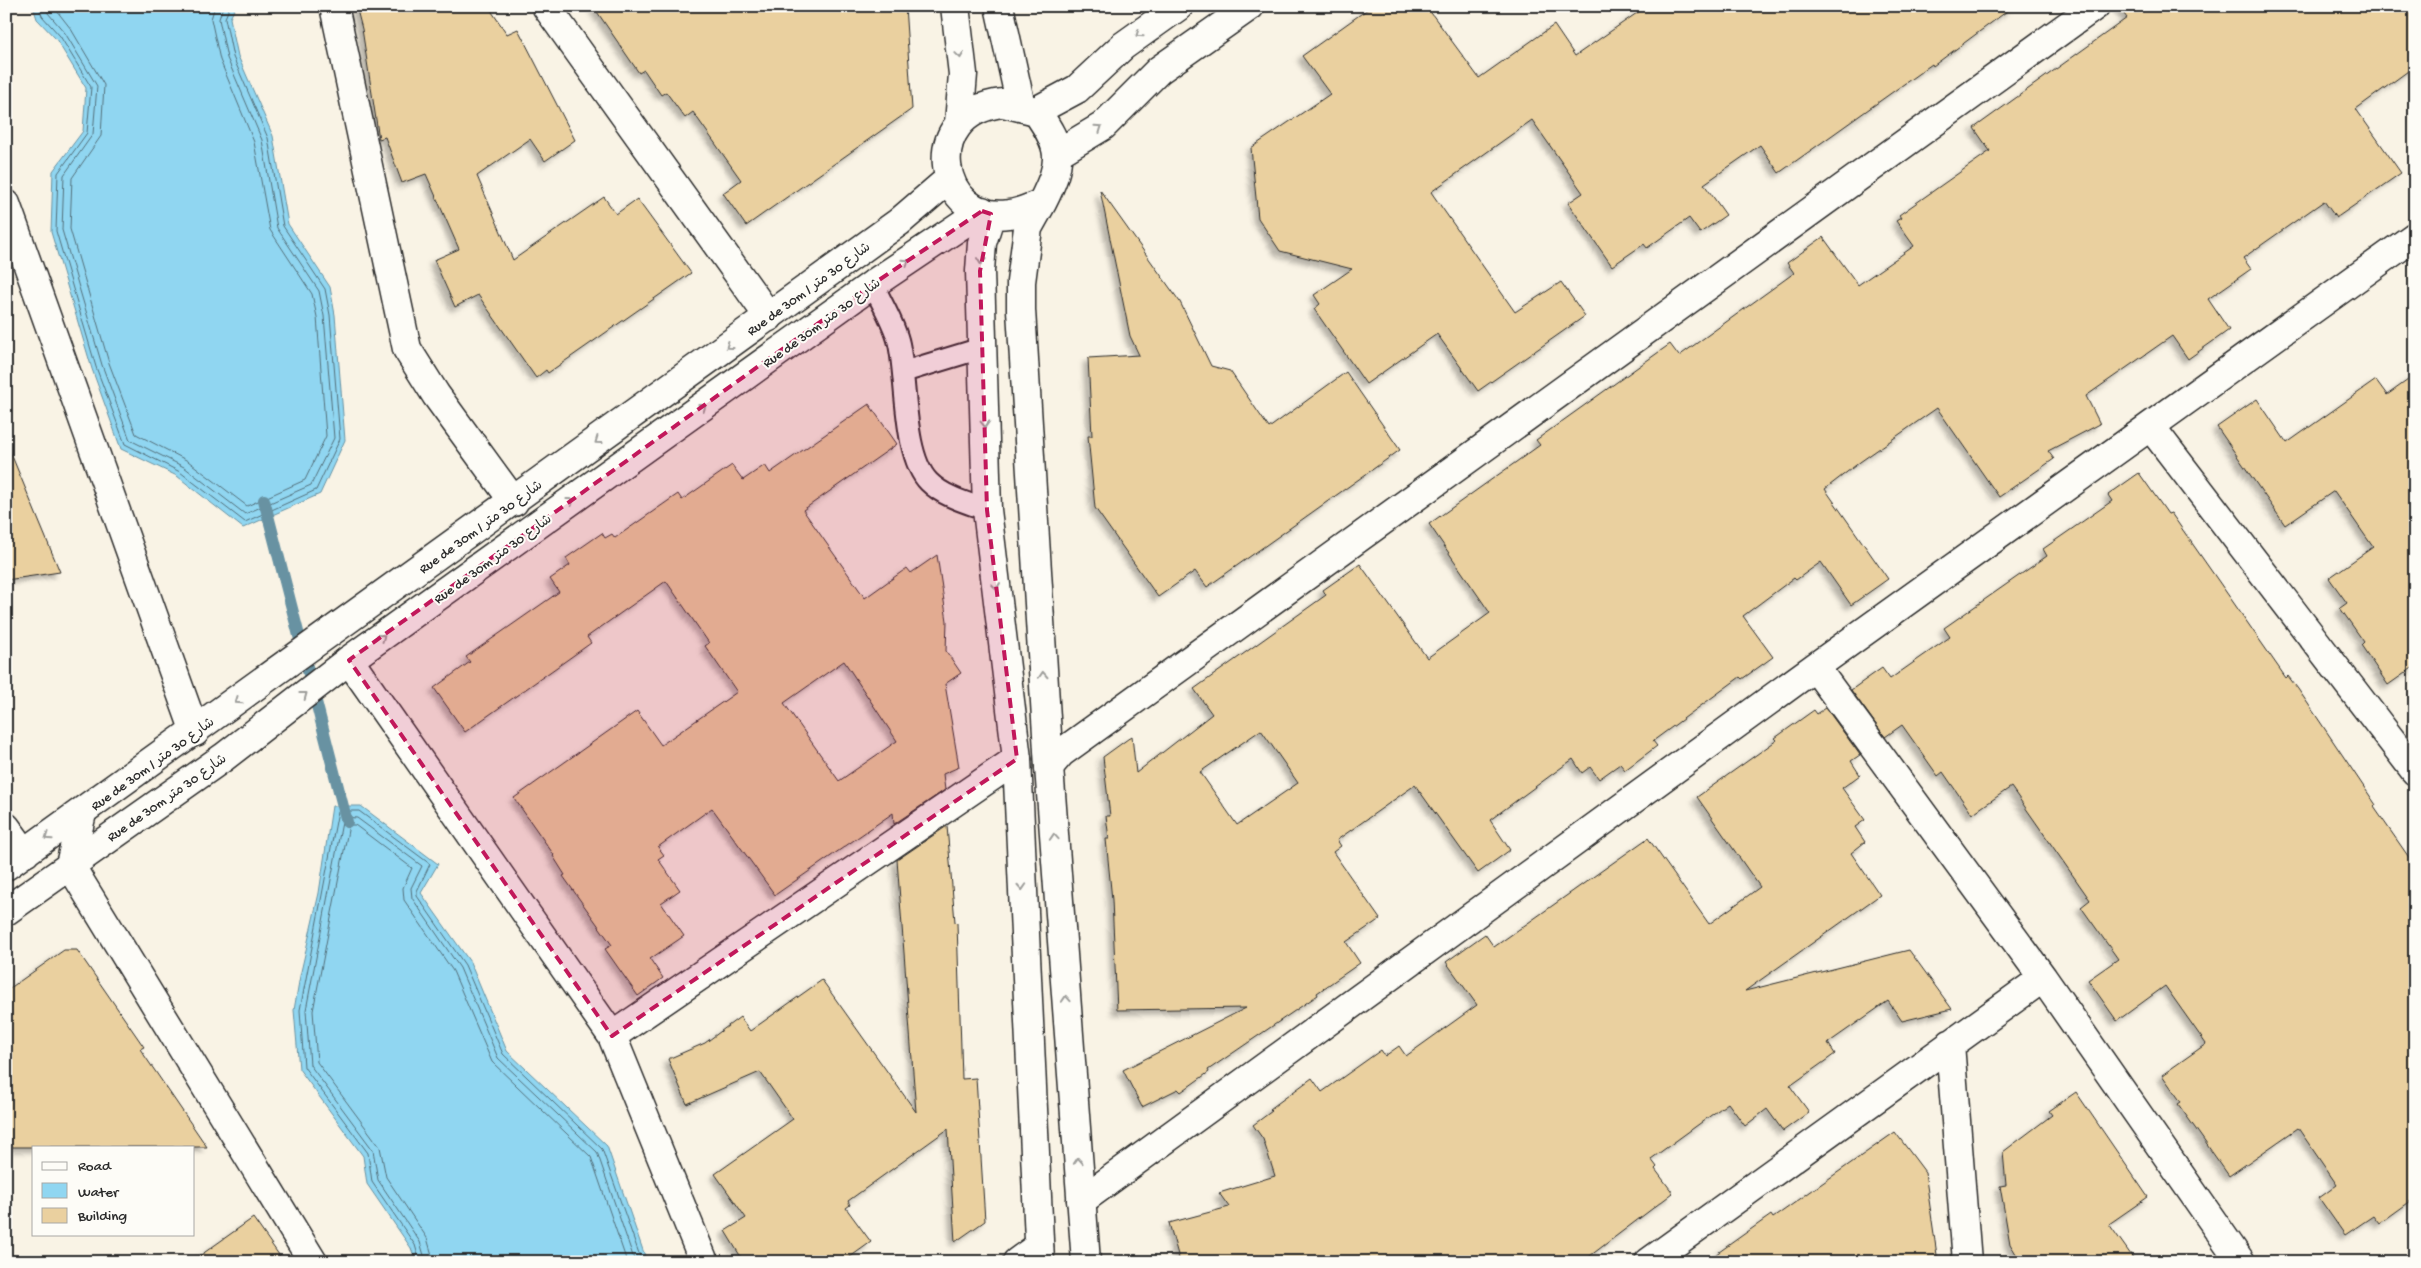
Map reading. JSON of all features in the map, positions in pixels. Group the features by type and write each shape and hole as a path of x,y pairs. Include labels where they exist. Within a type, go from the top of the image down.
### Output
{"street":[{"path":"334,6 407,349 436,395 514,502"},
{"path":"546,6 769,317"},
{"path":"955,6 963,74 959,123"},
{"path":"999,6 1028,109 1051,133 1058,154 1056,169 1042,203 1028,228 1021,282 1021,310 1049,767 1086,1262"},
{"path":"1042,203 1009,214 987,212 968,204 957,193 949,179 946,160 949,141 959,123 972,112 986,105 1004,103 1028,109 1077,89 1123,46 1179,6"},
{"path":"1058,154 1103,126 1159,70 1250,6"},
{"path":"1049,767 1069,747 2095,6"},
{"name":"Rue de 30m / شارع 30 متر","path":"16,860 310,650 769,317 899,222 949,179"},
{"path":"6,204 194,732"},
{"path":"987,212 980,271 988,510 1016,759 1032,1257"},
{"name":"Rue de 30m شارع 30 متر","path":"6,910 224,757 339,668 873,284 987,212"},
{"path":"1081,1201 1815,667 2415,236"},
{"path":"2151,427 2415,771"},
{"path":"1815,667 2043,978 2241,1262"},
{"path":"339,668 612,1036 704,1262"},
{"path":"612,1036 1016,759"},
{"path":"82,813 70,865 313,1262"},
{"path":"6,826 16,860"},
{"path":"1649,1262 2043,978"},
{"path":"1950,1044 1967,1262"}],"lane":[{"path":"873,284 898,341 908,420 917,466 930,483 955,498 988,510"},
{"path":"903,372 982,348"}],"highlighted area":[{"path":"982,211 991,214 980,271 987,510 1017,759 612,1036 349,660 873,284"}],"water":[{"path":"33,6 236,6 230,18 238,56 273,136 288,224 330,287 335,315 345,440 320,494 243,528 177,476 121,449 92,369 51,232 53,171 83,131 86,88 56,39 37,19"},
{"path":"332,806 361,806 438,864 421,893 470,962 507,1051 607,1146 647,1262 416,1262 411,1248 367,1184 363,1156 299,1069 294,1010 319,893"}],"building":[{"path":"356,6 488,6 507,34 518,29 575,140 545,161 530,139 477,176 513,260 604,197 616,214 637,199 691,273 548,373 546,370 536,378 478,295 455,307 434,260 459,249 426,174 402,183 385,137 379,139 362,29"},
{"path":"593,6 882,6 882,8 905,6 912,109 746,226 723,193 741,180 693,112 685,118 666,92 661,95 644,70 639,73"},
{"path":"1372,6 1426,6 1479,78 1554,25 1575,56 1647,6 2014,6 1933,66 1932,64 1779,173 1760,145 1704,184 1726,215 1700,233 1689,218 1647,248 1644,244 1612,266 1568,203 1583,193 1532,120 1431,192 1515,312 1561,282 1585,316 1478,391 1437,334 1366,384 1314,309 1320,304 1314,295 1352,269 1280,251 1258,218 1251,148 1330,94 1302,56"},
{"path":"2118,6 2415,6 2415,66 2356,109 2401,173 2336,218 2324,201 2243,258 2251,269 2208,299 2229,330 2188,359 2172,336 2086,396 2100,424 2048,451 2054,459 1999,497 1937,408 1860,462 1825,489 1888,579 1851,605 1821,562 1796,580 1794,578 1743,616 1773,657 1742,679 1740,677 1653,741 1657,746 1625,770 1620,764 1599,779 1590,767 1582,773 1573,759 1490,820 1510,850 1478,873 1415,785 1337,840 1341,846 1333,852 1380,919 1346,942 1360,963 1317,993 1318,995 1208,1070 1209,1072 1181,1092 1178,1089 1142,1107 1123,1070 1246,1008 1117,1010 1112,900 1106,839 1109,839 1106,816 1110,816 1103,757 1132,736 1136,773 1212,714 1194,689 1326,595 1323,590 1360,564 1427,658 1490,613 1429,524 1540,445 1536,440 1670,344 1679,356 1794,273 1787,263 1823,237 1858,285 1914,246 1896,221 1901,218 1899,215 1990,151 1974,128 2127,18","holes":["1261,730 1298,783 1237,825 1200,772"]},
{"path":"1100,190 1180,302 1211,366 1230,371 1269,428 1346,372 1400,450 1207,587 1195,571 1158,597 1095,508 1088,436 1092,436 1088,358 1139,355 1130,336"},
{"path":"2415,375 2415,666 2388,685 2361,645 2364,642 2340,608 2347,603 2329,578 2373,547 2334,491 2285,525 2217,427 2257,399 2287,443 2376,380 2387,395"},
{"path":"869,404 897,444 803,510 865,598 907,568 911,573 937,555 947,621 946,651 961,673 945,684 959,767 943,774 945,790 894,824 893,813 775,895 712,808 658,847 664,855 658,859 680,890 661,903 684,936 650,959 663,978 638,996 605,949 612,945 563,876 565,875 554,855 514,798 637,711 661,745 737,692 705,646 709,643 666,581 587,637 591,643 465,732 434,688 470,662 466,657 559,592 550,579 570,565 566,558 602,533 605,538 612,534 615,538 678,494 682,500 732,465 743,480 765,465 770,473","holes":["844,661 897,741 839,781 784,703"]},
{"path":"7,444 60,572 6,580"},
{"path":"2139,473 2168,514 2171,513 2286,678 2288,676 2298,689 2376,805 2374,807 2415,866 2415,1198 2379,1224 2373,1216 2345,1235 2319,1198 2337,1185 2298,1128 2229,1176 2178,1104 2181,1102 2162,1075 2206,1044 2165,986 2117,1021 2088,980 2118,959 2081,907 2090,900 2011,787 1972,814 1943,772 1938,776 1902,725 1885,737 1851,690 1882,668 1890,679 1950,637 1944,628 2047,556 2043,549 2112,501 2108,495"},
{"path":"1826,708 1860,755 1851,761 1860,775 1842,788 1865,820 1855,827 1865,842 1851,853 1880,895 1745,991 1909,950 1952,1009 1902,1021 1888,1001 1828,1043 1835,1054 1790,1086 1809,1112 1783,1131 1767,1109 1745,1126 1728,1103 1651,1159 1657,1167 1655,1169 1673,1193 1582,1262 1180,1262 1169,1223 1229,1207 1219,1193 1275,1176 1263,1139 1253,1125 1272,1111 1270,1109 1312,1078 1322,1092 1381,1050 1385,1056 1399,1046 1406,1056 1477,1005 1446,962 1485,934 1494,947 1648,838 1709,924 1760,887 1697,797 1777,740 1775,738 1814,710 1817,714"},
{"path":"947,826 955,922 957,923 962,1079 976,1078 985,1221 955,1242 948,1129 848,1201 850,1205 846,1208 871,1242 843,1262 744,1262 725,1231 746,1218 715,1174 793,1119 760,1072 687,1104 668,1059 705,1043 740,1017 750,1031 822,980 916,1112 897,860"},
{"path":"64,950 77,950 144,1047 140,1049 207,1147 6,1147 6,991"},
{"path":"2076,1092 2148,1197 2109,1224 2136,1262 2021,1262 2010,1244 2000,1186 2006,1185 2003,1152 2052,1115 2049,1111"},
{"path":"1895,1132 1925,1172 1938,1262 1705,1262 1771,1215 1773,1218"},
{"path":"253,1218 284,1262 191,1262"}],"waterway":[{"path":"264,500 347,822"}]}
